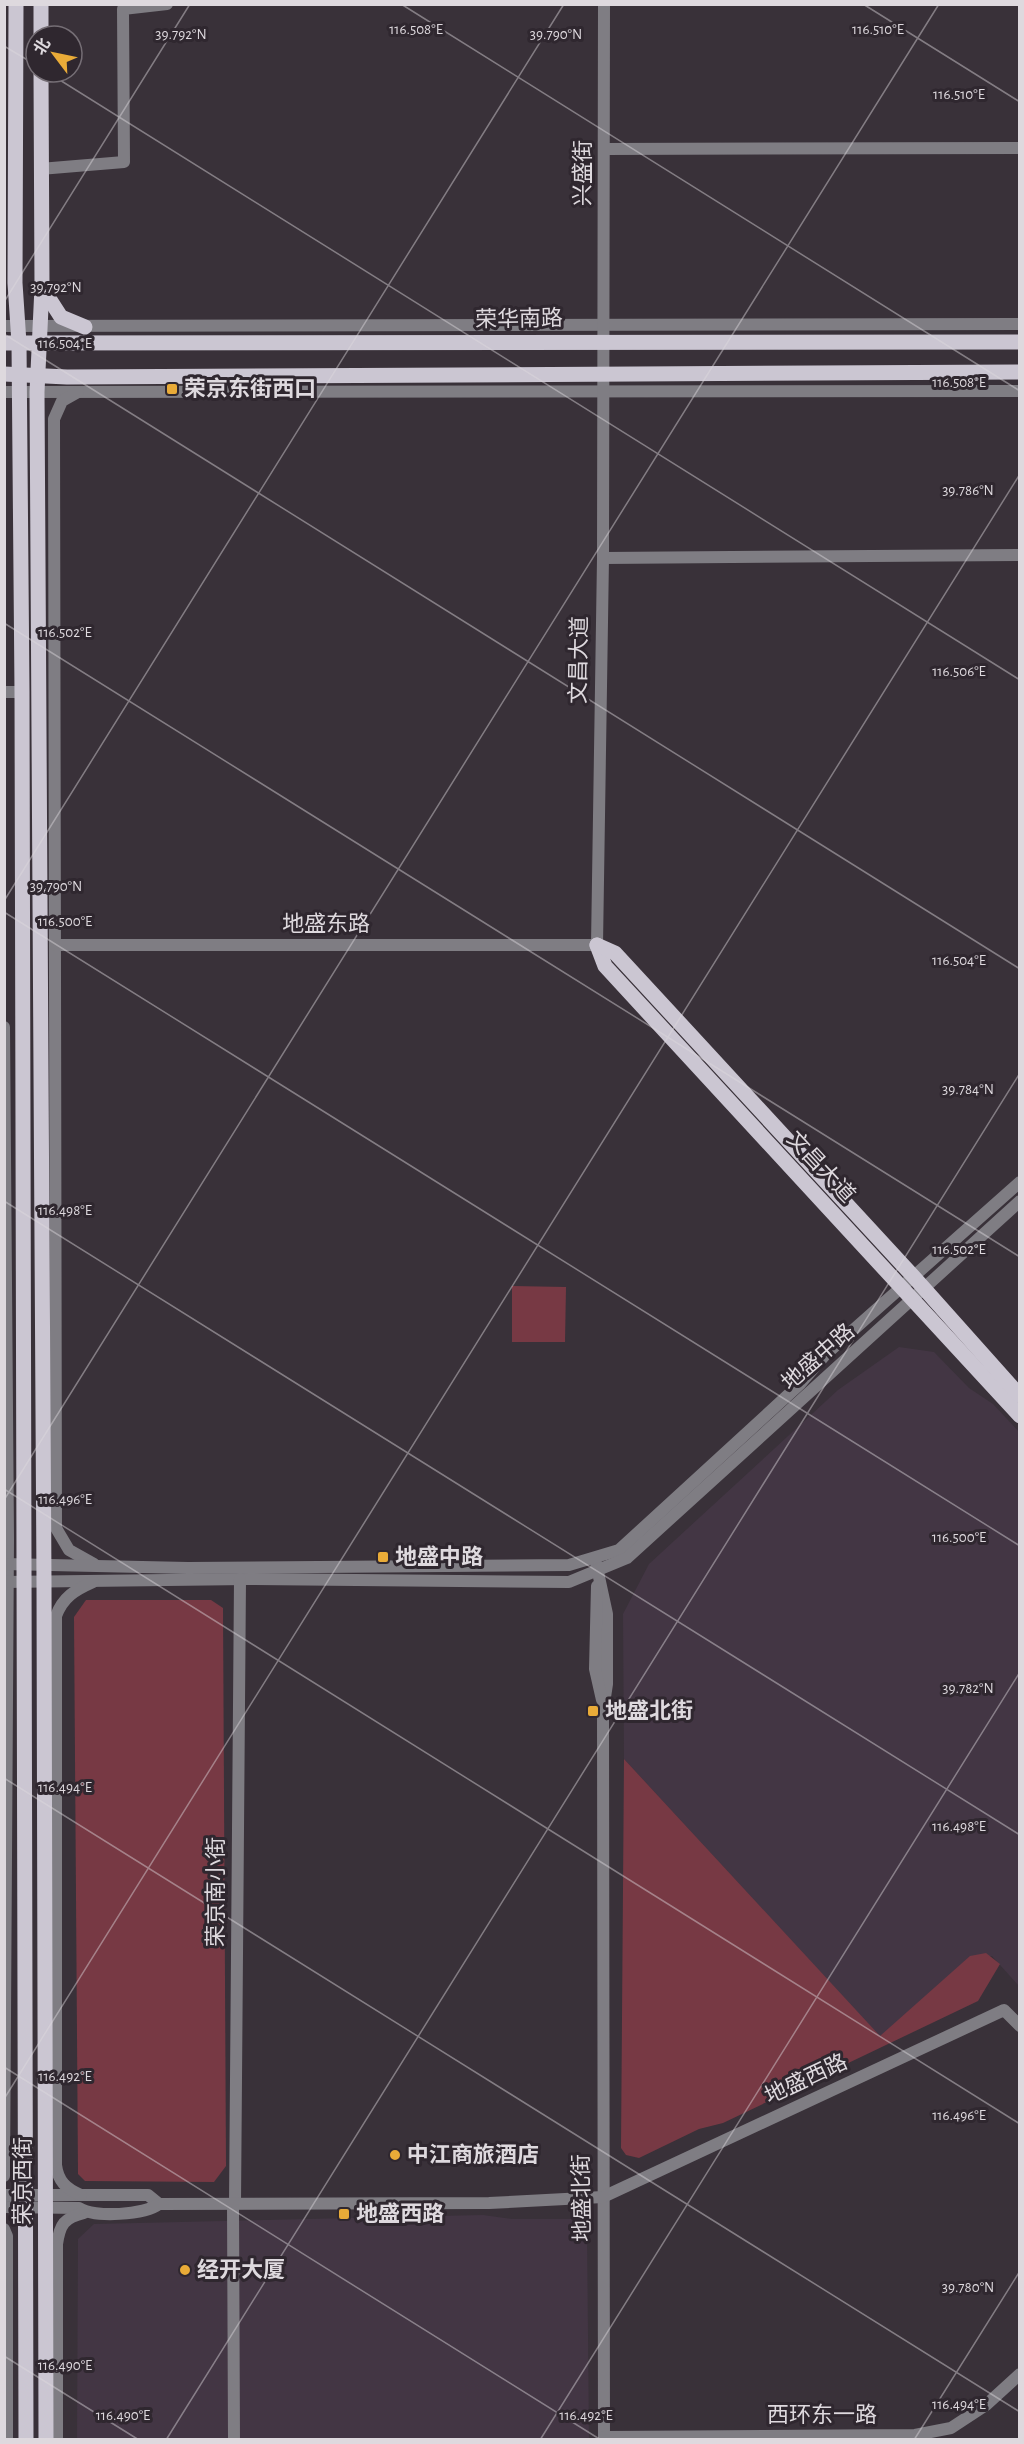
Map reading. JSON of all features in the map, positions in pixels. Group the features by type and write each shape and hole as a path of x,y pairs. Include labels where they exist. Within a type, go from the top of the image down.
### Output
{"main road":[{"name":"荣京西街","path":"16,4 15,283 11,326 22,692 26,2439"},
{"path":"41,4 41,24"},
{"name":"荣京西街","path":"41,84 42,287 37,392 44,1564 46,2439"},
{"path":"4,305 15,283"},
{"path":"42,287 61,317 85,327"},
{"name":"荣华南路","path":"12,343 1020,342"},
{"path":"12,374 433,375 602,383 1020,372"},
{"name":"文昌大道","path":"597,945 615,953 924,1288 1020,1396"},
{"name":"文昌大道","path":"597,945 605,966 1020,1416"}],"street":[{"path":"40,169 124,162 123,9 167,4"},
{"name":"兴盛街","path":"602,383 604,4"},
{"path":"604,149 1020,148"},
{"path":"11,326 191,327 602,323 742,326 1020,324"},
{"path":"742,326 786,343"},
{"path":"191,327 230,344"},
{"path":"994,372 1020,383"},
{"path":"433,375 472,391"},
{"path":"12,392 472,391 602,383 1020,391"},
{"name":"文昌大道","path":"597,945 603,558 602,383"},
{"path":"78,392 62,401 54,419 56,1528 69,1550 94,1564"},
{"path":"603,558 1020,555"},
{"path":"4,692 22,692"},
{"name":"地盛东路","path":"55,945 597,945"},
{"path":"4,1028 6,1564 4,2176"},
{"name":"地盛中路","path":"6,1564 94,1564 188,1568 569,1566 619,1550 800,1384 825,1355 1020,1182"},
{"name":"地盛中路","path":"6,1582 240,1580 569,1582 627,1558 1020,1201"},
{"path":"594,1558 598,1570"},
{"name":"地盛北街","path":"598,1570 595,1669 603,1705 604,2438"},
{"name":"荣京南小街","path":"234,2439 240,1580"},
{"path":"81,2195 69,2190 57,2176 56,2165 56,1616 63,1600 73,1591 93,1582"},
{"name":"地盛西路","path":"45,2201 81,2195 148,2195 159,2204 489,2203 603,2197 1004,2010 1020,2026"},
{"path":"4,2195 26,2201 45,2201"},
{"path":"4,2207 26,2201"},
{"name":"地盛西路","path":"45,2201 79,2208 86,2212 151,2211 159,2204"},
{"path":"57,2439 57,2244 59,2230 69,2217 86,2212"},
{"path":"6,2232 7,2439"},
{"name":"西环东一路","path":"604,2438 915,2435 951,2428 986,2405 1020,2374"}],"shaded area":[{"path":"512,1286 566,1287 565,1342 512,1342"},
{"path":"899,1347 934,1352 969,1388 993,1404 1020,1433 1019,1986 992,1956 970,1957 880,2037 624,1759 623,1614 649,1564 838,1390"},
{"path":"86,1600 211,1600 223,1608 226,2166 214,2182 85,2181 78,2174 74,1617"},
{"path":"624,1759 880,2036 970,1956 986,1953 1000,1964 978,2001 723,2123 699,2129 639,2158 626,2155 621,2148"},
{"path":"483,2215 512,2219 577,2219 587,2229 589,2439 77,2440 78,2239 94,2224"}],"place":[{"name":"荣京东街西口","path":"172,389"},
{"name":"地盛中路","path":"383,1557"},
{"name":"地盛北街","path":"593,1711"},
{"name":"中江商旅酒店","path":"395,2155"},
{"name":"地盛西路","path":"344,2214"},
{"name":"经开大厦","path":"185,2270"}]}
